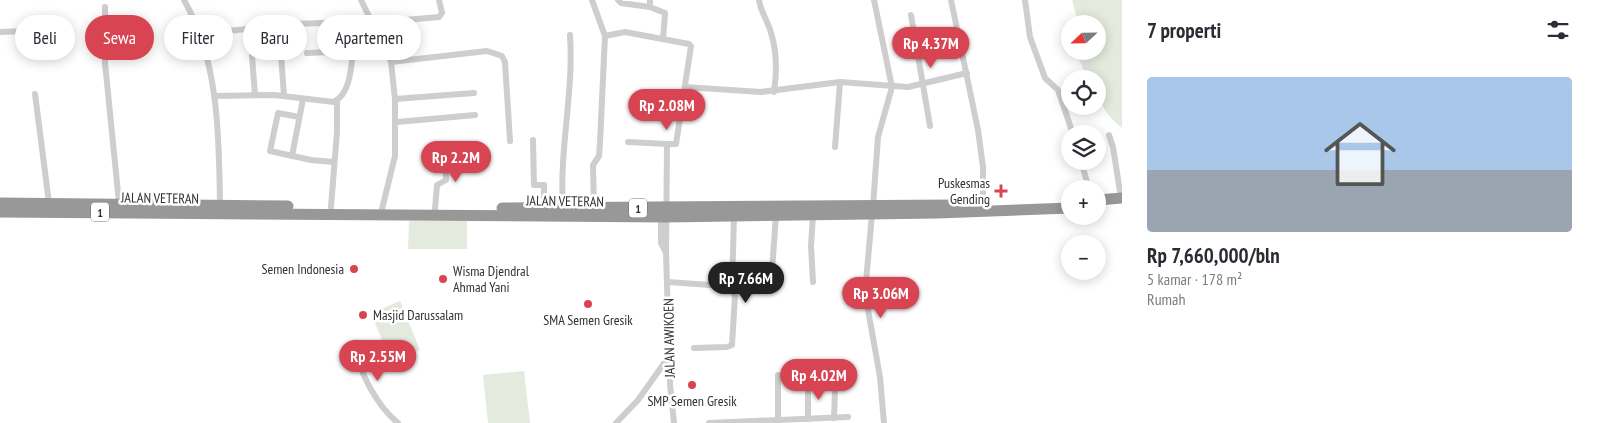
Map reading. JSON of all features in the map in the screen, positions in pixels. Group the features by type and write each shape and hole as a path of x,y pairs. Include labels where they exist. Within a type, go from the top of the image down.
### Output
{"highway":[{"path":"1106,199 1122,198"},
{"name":"JALAN VETERAN","path":"203,209 220,205 435,209 562,207 734,216 813,215 872,210 1061,201"},
{"name":"JALAN VETERAN","path":"0,203 119,203 170,208"},
{"path":"1106,206 1122,205"},
{"name":"JALAN VETERAN","path":"0,212 170,208 663,213 1061,208"}],"street":[{"path":"184,0 191,15"},
{"path":"360,0 368,15"},
{"path":"421,20 439,18 442,13 439,0"},
{"path":"592,0 605,36 598,156 593,165 594,208"},
{"path":"618,0 621,3 650,4 665,13 663,39"},
{"path":"759,0 761,12 771,33 776,60 774,92"},
{"path":"874,0 892,87 878,137 865,293 880,377 884,423"},
{"path":"951,0 967,73 982,167 983,205"},
{"path":"1025,0 1030,36 1045,78 1058,90 1070,125"},
{"path":"105,7 105,63 119,203"},
{"path":"910,15 930,126"},
{"path":"233,30 317,23"},
{"path":"0,32 15,31"},
{"path":"605,36 625,32 689,44 690,46 676,144 628,142"},
{"path":"562,207 562,163 571,68 570,35"},
{"path":"382,208 396,156 397,122 391,62 487,51 502,56 505,62 510,141"},
{"path":"307,53 317,53"},
{"path":"206,60 214,96 219,138 220,205"},
{"path":"252,60 255,95"},
{"path":"281,60 284,96"},
{"path":"331,208 337,132 337,101 349,79 351,60"},
{"path":"685,87 774,92 840,82 892,87 923,84 967,73"},
{"path":"835,147 840,82"},
{"path":"395,99 474,93"},
{"path":"35,94 49,203"},
{"path":"214,96 284,96 329,102 337,101"},
{"path":"292,156 303,99"},
{"path":"299,116 278,113 269,147 272,152 334,162"},
{"path":"397,122 475,115"},
{"path":"1109,136 1113,147 1122,198"},
{"path":"533,140 534,185 544,185 544,207"},
{"name":"JALAN AWIKOEN","path":"666,144 663,213 674,423"},
{"path":"435,209 437,185 446,180 445,152"},
{"path":"772,272 776,215"},
{"path":"813,215 811,246 813,282"},
{"path":"694,348 727,347 732,345 735,296 732,289 734,216"},
{"path":"668,282 732,289"},
{"path":"352,346 367,385 388,414 398,423"},
{"path":"616,423 638,400 670,355"},
{"path":"778,375 778,421"},
{"path":"808,383 808,419"},
{"path":"834,418 835,390"},
{"path":"709,423 848,417"}],"shaded area":[{"path":"1072,0 1122,0 1122,128 1106,112 1106,70 1084,70 1079,60 1106,60 1106,15 1076,15"},
{"path":"409,221 467,221 467,249 408,249"},
{"path":"400,301 420,350 391,362 371,313"},
{"path":"524,371 530,423 488,423 483,375"}],"place":[{"name":"Puskesmas Gending","path":"1001,191"},
{"name":"Semen Indonesia","path":"354,269"},
{"name":"Wisma Djendral Ahmad Yani","path":"443,279"},
{"name":"SMA Semen Gresik","path":"588,304"},
{"name":"Masjid Darussalam","path":"363,315"},
{"name":"SMP Semen Gresik","path":"692,385"}]}
